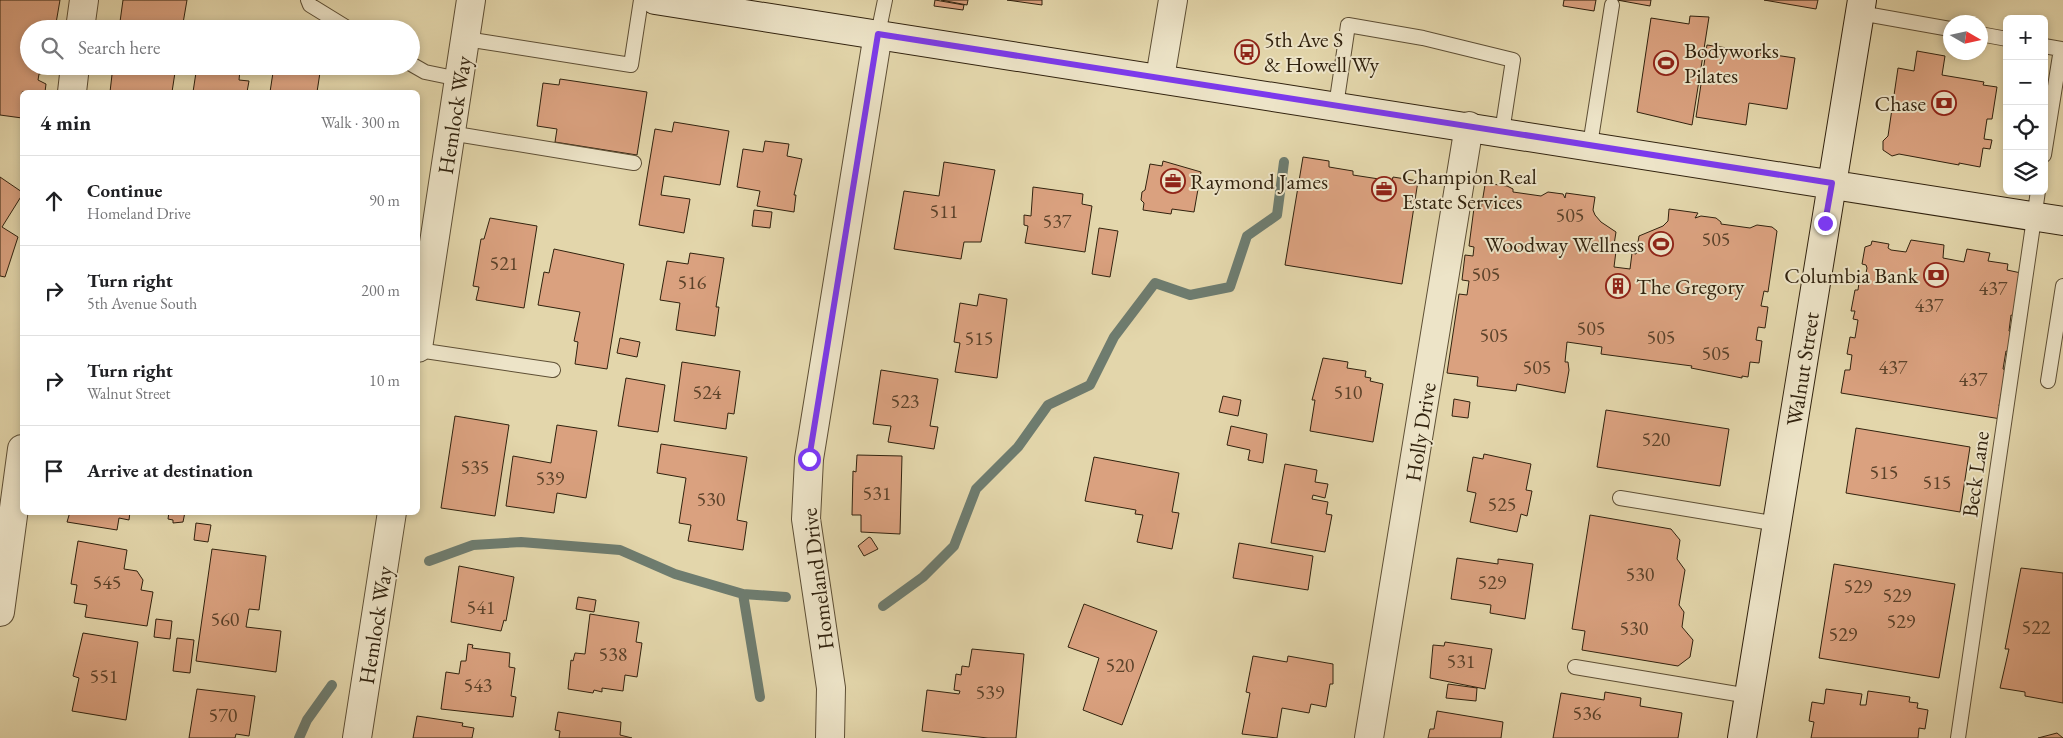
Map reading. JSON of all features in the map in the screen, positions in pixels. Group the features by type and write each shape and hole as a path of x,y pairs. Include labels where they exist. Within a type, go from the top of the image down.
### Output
{"street":[{"path":"81,20 84,0"},
{"name":"Hemlock Way","path":"420,336 471,0"},
{"path":"655,0 756,7 878,34 1832,183 2036,204 2063,220"},
{"path":"1160,78 1173,0"},
{"name":"Walnut Street","path":"1742,738 1861,7"},
{"name":"Homeland Drive","path":"830,738 831,688 806,519 809,459 878,34"},
{"path":"72,90 74,75"},
{"name":"Holly Drive","path":"1370,738 1469,126"},
{"path":"0,612 20,464"},
{"name":"Hemlock Way","path":"357,738 392,515"}],"lane":[{"path":"308,0 310,5 334,20"},
{"path":"466,39 631,65 641,0"},
{"path":"878,34 885,0"},
{"path":"1590,145 1612,5"},
{"path":"1861,7 1943,27"},
{"path":"1336,106 1348,25 1422,38 1513,60 1502,132"},
{"path":"1988,35 2003,38"},
{"path":"2045,150 2062,49 2048,47"},
{"path":"420,70 458,79"},
{"path":"450,133 634,163"},
{"name":"Beck Lane","path":"1958,738 2036,204"},
{"path":"2048,381 2063,286"},
{"path":"420,349 553,370"},
{"path":"1620,498 1778,524"},
{"path":"1575,667 1749,696"}],"building":[{"path":"0,0 60,0 57,20 20,20 20,75 39,75 38,80 46,84 45,90 20,90 20,118 0,115"},
{"path":"123,0 187,0 184,20 120,20"},
{"path":"935,0 964,5 963,10 934,6"},
{"path":"941,0 968,0 967,5"},
{"path":"1007,0 1042,0 1042,5"},
{"path":"1564,0 1596,0 1594,11 1563,6"},
{"path":"1617,0 1651,0 1650,6"},
{"path":"1764,0 1818,0 1816,9"},
{"path":"1690,16 1709,17 1692,125 1637,112 1651,18 1689,24"},
{"path":"1707,45 1795,58 1787,109 1749,103 1746,125 1696,117"},
{"name":"Chase","path":"1917,51 1943,56 1944,60 1942,75 1984,82 1983,85 1997,87 1992,119 1987,119 1984,139 1992,140 1990,149 1983,148 1980,167 1899,154 1892,156 1883,150 1883,141 1888,136 1898,68 1914,71"},
{"path":"112,75 175,75 172,90 110,90"},
{"path":"196,75 240,75 239,80 249,81 247,90 193,90"},
{"path":"273,75 320,75 317,90 270,90"},
{"path":"560,79 647,92 637,155 555,142 557,129 537,126 543,83 559,85"},
{"path":"674,122 729,131 720,185 664,176 661,195 690,199 684,233 639,225 655,129 672,132"},
{"path":"765,141 789,144 787,156 802,159 794,195 796,195 794,212 757,206 760,191 737,187 743,149 763,152"},
{"path":"1303,157 1329,161 1329,167 1353,171 1353,175 1392,181 1393,177 1418,181 1402,284 1285,265"},
{"name":"Raymond James","path":"1163,161 1201,172 1194,212 1172,209 1171,214 1143,210 1142,192 1145,190 1150,164 1162,166"},
{"path":"944,162 995,170 981,242 964,242 961,259 894,249 904,191 939,196"},
{"path":"0,177 20,191 20,198 2,227 18,237 5,277 0,276"},
{"name":"The Gregory","path":"1485,185 1507,186 1513,189 1513,192 1541,196 1548,192 1563,194 1565,198 1566,193 1595,197 1593,210 1595,215 1601,222 1616,232 1613,251 1616,251 1614,267 1630,269 1632,253 1636,254 1639,236 1663,226 1668,221 1669,209 1698,213 1695,218 1701,216 1716,218 1721,224 1750,228 1757,225 1772,227 1777,231 1768,292 1764,291 1761,306 1768,307 1765,328 1758,327 1756,340 1762,341 1759,363 1750,362 1748,377 1742,376 1742,378 1691,368 1692,366 1601,354 1602,347 1567,342 1565,362 1568,362 1569,370 1565,393 1517,384 1516,391 1477,386 1478,377 1447,373 1459,294 1467,295 1469,281 1462,280 1465,255 1473,256 1474,247 1469,246 1474,208 1481,209"},
{"path":"1033,187 1083,194 1082,204 1092,206 1085,252 1025,243 1028,226 1024,225 1024,215 1031,216"},
{"path":"754,210 772,212 770,228 752,226"},
{"path":"490,218 537,226 524,308 476,300 479,287 473,286 481,239 484,239"},
{"path":"1099,228 1118,231 1110,277 1092,274"},
{"path":"1911,240 1944,245 1943,258 1964,262 1967,249 1990,253 1988,261 2008,264 2007,270 2021,273 2014,316 2011,315 2009,331 2012,332 2009,352 2006,351 2003,369 2006,370 1999,406 2003,407 2001,419 1841,393 1845,370 1850,370 1852,355 1847,354 1850,337 1855,338 1858,320 1853,319 1855,311 1851,311 1855,290 1858,290 1859,283 1864,284 1867,268 1866,265 1862,264 1865,247 1871,245 1872,241 1889,244 1888,248 1891,250 1906,252"},
{"path":"554,249 624,264 607,369 575,364 578,342 574,341 580,312 538,305 544,272 549,273"},
{"path":"690,253 724,258 716,307 719,307 715,336 676,330 680,303 660,300 667,261 688,264"},
{"path":"979,294 1007,299 997,378 955,372 960,343 954,342 960,303 977,306"},
{"path":"620,338 640,342 637,357 617,353"},
{"path":"1323,358 1348,362 1347,368 1366,371 1365,377 1371,378 1370,381 1383,384 1373,442 1310,431 1315,400 1312,400"},
{"path":"682,362 740,371 734,414 728,413 726,429 674,421"},
{"path":"881,370 938,379 930,426 938,427 934,449 888,442 891,426 873,424"},
{"path":"626,378 665,385 658,432 618,426"},
{"path":"1223,396 1241,400 1238,416 1219,412"},
{"path":"1454,399 1470,402 1468,418 1452,416"},
{"path":"1606,410 1729,429 1720,486 1597,467"},
{"path":"455,416 509,425 495,516 441,508"},
{"path":"557,425 597,431 586,498 557,493 554,513 506,506 513,456 551,463"},
{"path":"1231,426 1267,434 1263,463 1248,460 1250,450 1227,445"},
{"path":"1856,428 1970,447 1960,512 1846,493"},
{"path":"661,444 747,457 737,520 747,522 743,550 688,541 691,525 679,523 686,478 657,473"},
{"path":"1484,454 1531,464 1526,490 1532,491 1527,516 1521,514 1517,532 1470,522 1476,493 1467,491 1473,457 1483,459"},
{"path":"857,455 902,456 900,534 861,532 861,515 852,515 853,471 856,472"},
{"path":"1094,457 1179,473 1172,512 1179,513 1172,549 1137,542 1143,515 1135,514 1136,510 1085,501"},
{"path":"1285,464 1317,470 1315,482 1328,484 1325,498 1313,495 1312,499 1328,502 1326,514 1332,515 1325,552 1271,543"},
{"path":"69,515 130,515 129,520 119,518 117,530 67,522"},
{"path":"169,515 184,515 183,522 173,523 173,520 168,519"},
{"path":"1590,515 1671,529 1680,540 1677,559 1685,570 1679,605 1684,612 1682,627 1693,640 1690,657 1678,666 1582,650 1585,631 1572,629"},
{"path":"196,523 211,525 208,542 194,540"},
{"path":"869,537 878,549 864,556 858,546"},
{"path":"78,541 127,550 124,569 137,571 143,580 141,590 153,592 147,626 85,617 87,605 74,603 77,585 71,584"},
{"path":"1239,543 1313,556 1308,590 1233,578"},
{"path":"212,549 266,556 259,610 249,609 246,627 281,631 276,672 196,661"},
{"path":"1457,558 1498,564 1498,559 1533,564 1525,619 1490,613 1491,605 1451,599"},
{"path":"1834,564 1955,584 1939,678 1819,658"},
{"path":"459,566 514,577 506,621 504,620 501,631 451,622"},
{"path":"2021,568 2063,573 2063,703 2025,696 2025,692 2000,688 2009,649 2005,649"},
{"path":"578,597 596,600 594,612 576,609"},
{"path":"1084,604 1157,631 1122,725 1083,710 1099,658 1068,647"},
{"path":"590,614 639,622 636,642 642,643 637,677 625,675 623,691 602,688 602,692 594,690 593,693 568,689 571,660 573,661 575,653 585,654"},
{"path":"156,619 172,621 170,639 154,637"},
{"path":"83,633 138,642 126,720 72,711 79,678 73,676"},
{"path":"177,638 194,640 190,673 173,671"},
{"path":"1445,642 1492,649 1485,689 1430,678 1433,645 1444,646"},
{"path":"468,644 473,645 472,648 510,653 509,667 515,668 511,696 516,697 513,717 441,709 446,672 459,674 461,661 466,661"},
{"path":"972,649 1024,654 1016,738 988,738 922,731 927,690 959,694 960,691 954,690 956,674 961,675 962,666 969,667"},
{"path":"1253,656 1287,662 1288,656 1333,664 1333,684 1330,684 1326,707 1311,704 1309,713 1282,708 1277,738 1242,734 1250,693 1246,692"},
{"path":"1448,684 1477,688 1476,701 1446,698"},
{"path":"197,689 255,696 249,736 236,734 235,738 189,738"},
{"path":"1826,689 1862,694 1860,705 1866,705 1868,691 1910,697 1909,702 1918,703 1917,708 1928,710 1925,729 1919,728 1918,738 1811,738 1814,722 1809,721 1812,702 1824,704"},
{"path":"1605,692 1641,698 1640,706 1682,713 1678,738 1553,738 1561,693 1604,700"},
{"path":"1437,711 1503,722 1501,738 1428,738 1430,729 1434,729"},
{"path":"558,712 621,722 620,735 632,738 559,738 560,731 555,730"},
{"path":"417,716 463,723 462,726 474,728 472,738 413,738"},
{"path":"2057,733 2063,738 2038,738"}],"waterway":[{"path":"883,606 923,577 954,546 976,489 1018,447 1048,405 1090,385 1114,337 1155,283 1190,295 1230,287 1247,236 1277,215 1284,162"},
{"path":"429,561 473,545 521,542 620,550 675,574 743,594 786,597"},
{"path":"743,594 760,697"},
{"path":"299,738 307,720 332,685"}],"place":[{"name":"5th Ave S & Howell Wy","path":"1247,52"},
{"name":"Bodyworks Pilates","path":"1666,63"},
{"name":"Chase","path":"1944,103"},
{"name":"Raymond James","path":"1173,181"},
{"name":"Champion Real Estate Services","path":"1384,189"},
{"name":"Woodway Wellness","path":"1661,244"},
{"name":"Columbia Bank","path":"1936,275"},
{"name":"The Gregory","path":"1618,286"}],"route":[{"path":"809,459 878,34 1832,183 1825,223"}]}
